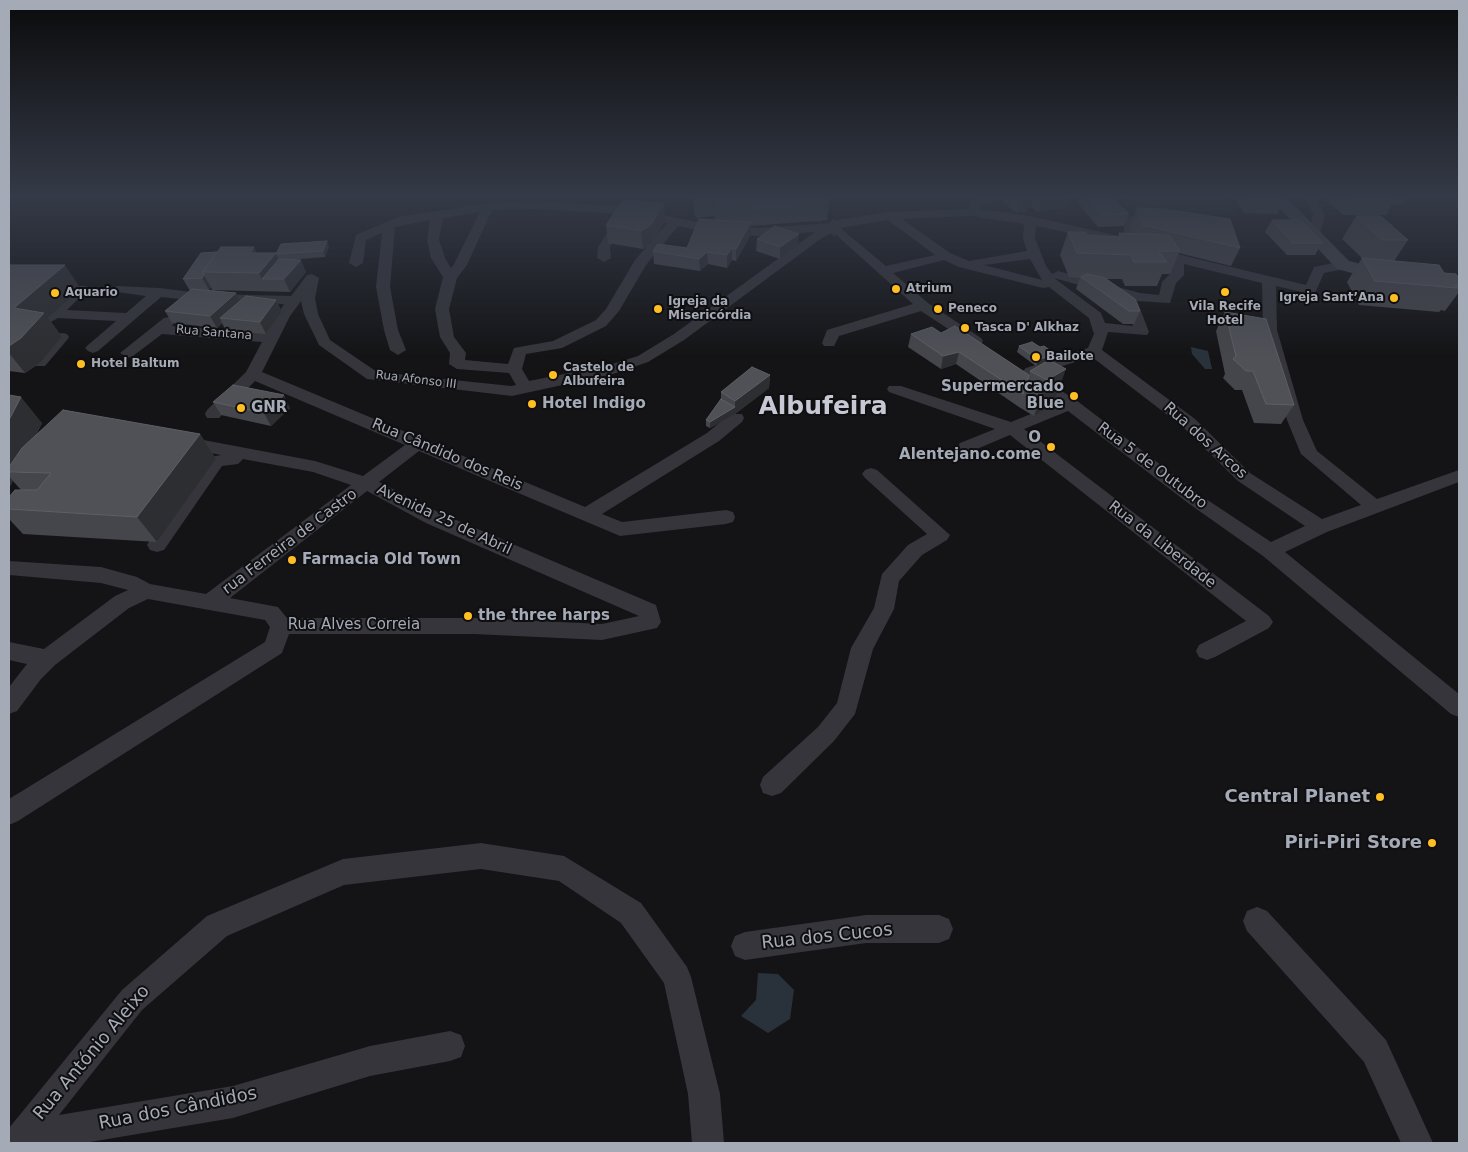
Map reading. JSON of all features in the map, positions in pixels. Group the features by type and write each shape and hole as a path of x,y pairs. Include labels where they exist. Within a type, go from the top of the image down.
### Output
{"street":[{"path":"356,263 358,251"},
{"path":"387,251 383,287 391,330 398,350"},
{"path":"436,251 438,258 450,278"},
{"path":"467,251 460,265 450,278 442,309 447,337 457,364 514,369"},
{"path":"604,251 604,258"},
{"path":"525,387 514,369 520,351 557,345 601,323 612,311 640,263 653,251"},
{"name":"Rua Afonso III","path":"294,300 311,272 308,298 311,314 324,342 373,376 512,391 613,369 643,359 680,337 796,251"},
{"path":"862,251 923,306 985,348"},
{"path":"938,251 964,264 1043,284 1055,279 1166,300 1169,282 1178,274 1177,258"},
{"path":"1034,251 1039,266 1096,316 1101,334 1094,351"},
{"path":"1156,251 1177,258 1310,290 1319,270 1342,265 1393,278 1459,286"},
{"path":"1329,251 1342,265"},
{"path":"964,264 1035,254"},
{"path":"883,271 945,256"},
{"path":"1269,280 1270,330 1295,420 1310,454 1374,506"},
{"path":"128,354 183,310 204,298 215,284"},
{"path":"40,326 81,289"},
{"path":"122,289 204,298 294,300"},
{"path":"93,348 159,292"},
{"path":"1100,327 1142,332 1131,308 1128,294"},
{"path":"213,414 253,374 270,338 294,300"},
{"path":"829,343 832,333 923,306"},
{"path":"55,314 129,317"},
{"name":"Rua Santana","path":"158,329 270,338"},
{"path":"40,363 62,337"},
{"name":"Rua 5 de Outubro","path":"1094,351 1020,371 1070,404 1194,499 1270,552 1459,707"},
{"name":"Rua dos Arcos","path":"1094,351 1189,423 1244,477 1320,527"},
{"name":"Rua Cândido dos Reis","path":"253,374 620,529 726,517"},
{"path":"895,389 1013,429"},
{"path":"966,447 1070,404"},
{"path":"588,514 713,437 736,418"},
{"name":"Rua da Liberdade","path":"1013,429 1262,622 1207,651"},
{"name":"Avenida 25 de Abril","path":"162,439 315,467 368,484 433,518 650,617"},
{"name":"rua Ferreira de Castro","path":"212,600 368,484 418,443"},
{"path":"158,545 217,461 232,460 239,452"},
{"path":"772,785 826,734 847,707 862,648 884,609 889,579 916,550 940,535 870,474"},
{"path":"1270,552 1320,527 1459,476"},
{"name":"Rua Alves Correia","path":"9,568 101,575 130,582 146,590 212,600 271,612 281,626 474,626 567,632 602,632 650,617"},
{"path":"9,704 17,681 32,672 122,602 146,590"},
{"path":"9,813 274,648 281,626"},
{"path":"9,651 47,660"},
{"name":"Rua António Aleixo","path":"19,1140 132,1000 217,926 343,872 481,856 564,869 631,913 677,977 704,1094 708,1143"},
{"path":"1257,921 1375,1051 1417,1143"},
{"name":"Rua dos Cucos","path":"745,946 866,929 939,929"},
{"name":"Rua dos Cândidos","path":"19,1140 233,1102 370,1061 450,1046"}],"shaded area":[{"path":"1191,347 1208,351 1212,369 1205,369 1192,354"},
{"path":"758,973 778,974 794,990 790,1019 768,1033 741,1016 756,1000"}],"building":[{"path":"218,251 276,253 259,273 203,272"},
{"path":"278,251 323,251 323,251 276,254"},
{"path":"653,251 730,251 727,255 707,252 699,259"},
{"path":"1076,251 1180,251 1159,251 1167,262 1134,262 1131,255 1077,253"},
{"path":"217,252 203,272 202,278 183,279 201,253"},
{"path":"1362,258 1439,265 1444,273 1456,274 1459,279 1459,286 1455,285 1457,288 1375,281"},
{"path":"279,259 301,260 284,279 262,279"},
{"path":"9,265 65,265 14,308 44,313 21,338 9,346"},
{"path":"1087,274 1105,278 1135,299 1140,311 1129,311 1081,277"},
{"path":"192,289 236,293 210,316 165,311"},
{"path":"246,296 276,300 260,322 220,318"},
{"path":"1225,312 1266,319 1294,405 1266,404 1253,371 1246,371 1233,359 1236,356"},
{"path":"955,326 1029,375 1023,394 959,352 943,356 911,334 932,327 941,333"},
{"path":"1032,342 1040,347 1044,346 1055,354 1038,360 1019,346"},
{"path":"1049,360 1066,369 1047,380 1030,371"},
{"path":"752,367 770,375 735,401 721,392"},
{"path":"233,385 284,395 264,413 213,402"},
{"path":"9,395 21,397 9,420"},
{"path":"721,399 735,407 710,422 706,420"},
{"path":"63,410 200,434 137,517 9,509 9,497 15,490 37,490 51,473 9,472 9,467 22,448"}],"place":[{"name":"Atrium","path":"896,289"},
{"name":"Vila Recife Hotel","path":"1225,292"},
{"name":"Aquario","path":"55,293"},
{"name":"Igreja Sant’Ana","path":"1394,298"},
{"name":"Igreja da Misericórdia","path":"658,309"},
{"name":"Peneco","path":"938,309"},
{"name":"Tasca D' Alkhaz","path":"965,328"},
{"name":"Bailote","path":"1036,357"},
{"name":"Hotel Baltum","path":"81,364"},
{"name":"Castelo de Albufeira","path":"553,375"},
{"name":"Supermercado Blue","path":"1074,396"},
{"name":"Hotel Indigo","path":"532,404"},
{"name":"GNR","path":"241,408"},
{"name":"O Alentejano.come","path":"1051,447"},
{"name":"Farmacia Old Town","path":"292,560"},
{"name":"the three harps","path":"468,616"},
{"name":"Central Planet","path":"1380,797"},
{"name":"Piri-Piri Store","path":"1432,843"}],"district":[{"name":"Albufeira","path":"823,407"}]}
